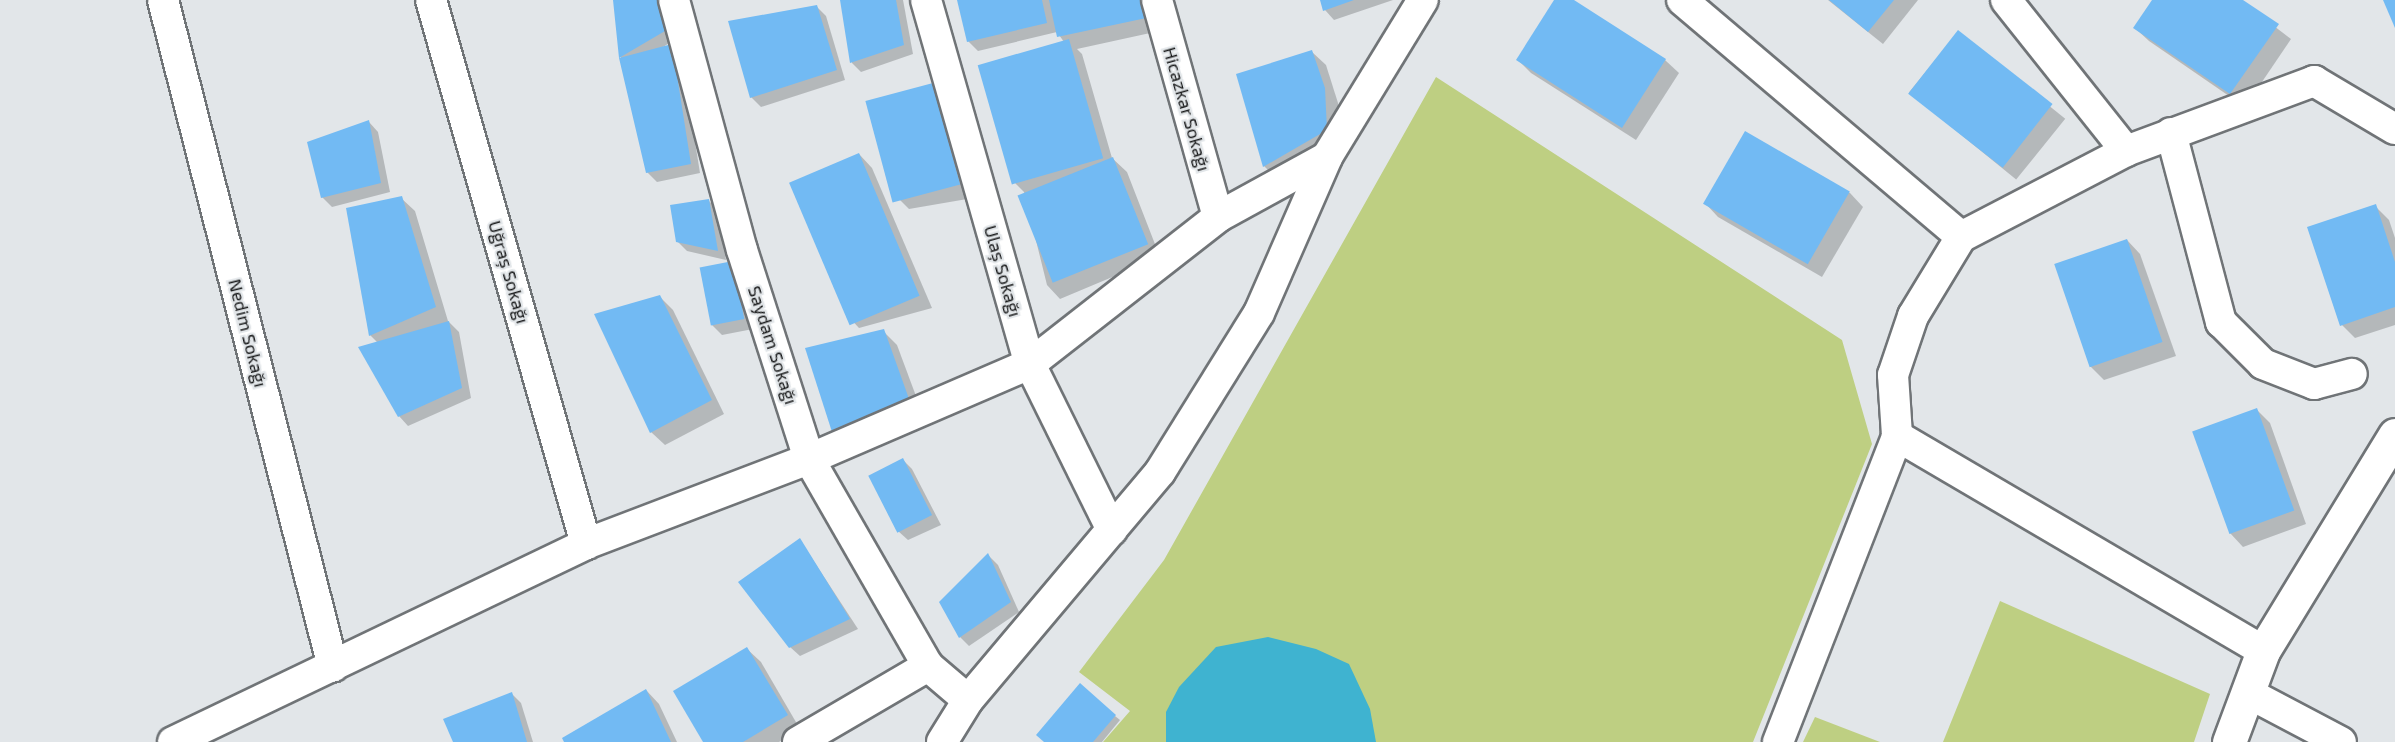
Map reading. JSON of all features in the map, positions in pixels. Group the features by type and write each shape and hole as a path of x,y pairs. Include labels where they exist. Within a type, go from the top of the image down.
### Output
{"street":[{"name":"Nedim Sokağı","path":"163,0 333,667"},
{"name":"Uğraş Sokağı","path":"431,0 586,544"},
{"name":"Saydam Sokağı","path":"675,0 742,250 809,459 928,666 968,700"},
{"name":"Ulaş Sokağı","path":"926,0 1030,364 1112,530"},
{"name":"Hicazkar Sokağı","path":"1157,0 1218,218"},
{"path":"1682,0 1961,237"},
{"path":"2006,0 2126,151"},
{"path":"942,742 968,700 1160,472 1259,313 1327,157 1417,4"},
{"path":"1778,742 1897,436 1893,375 1913,316 1961,237 2126,151 2314,81 2395,129"},
{"path":"2171,133 2222,322 2264,364 2314,384 2352,374"},
{"path":"173,742 586,544 809,459 1030,364 1218,218 1327,157"},
{"path":"2229,742 2263,651 2395,435"},
{"path":"1897,436 2263,651"},
{"path":"798,742 928,666"},
{"path":"2248,693 2341,742"}],"green space":[{"path":"1436,77 1842,340 1872,444 1753,742 1103,742 1130,711 1079,672 1164,560"},
{"path":"2000,601 2210,694 2194,742 1943,742"},
{"path":"1815,717 1880,742 1803,742"}],"water":[{"path":"1268,637 1316,649 1349,664 1370,709 1376,742 1166,742 1166,712 1179,687 1216,647"}],"building":[{"path":"613,0 661,0 665,31 619,58"},
{"path":"840,0 896,0 904,45 850,63"},
{"path":"957,0 1042,0 1047,23 967,42"},
{"path":"1049,0 1148,0 1151,17 1057,37"},
{"path":"1320,0 1354,0 1323,11"},
{"path":"1554,0 1574,0 1666,59 1622,128 1516,60"},
{"path":"1829,0 1894,0 1868,32"},
{"path":"2152,0 2243,0 2279,24 2230,94 2133,28"},
{"path":"2383,0 2395,0 2395,28"},
{"path":"817,5 837,70 750,98 728,21"},
{"path":"1958,30 2053,104 2003,168 1908,94"},
{"path":"1069,39 1103,158 1012,184 978,65"},
{"path":"672,44 691,164 646,173 619,58"},
{"path":"1312,50 1325,88 1327,130 1263,167 1236,74"},
{"path":"933,83 960,184 893,203 865,101"},
{"path":"369,120 381,183 321,198 307,142"},
{"path":"1745,131 1850,192 1808,264 1703,204"},
{"path":"859,153 920,296 850,325 789,183"},
{"path":"1113,157 1148,244 1053,283 1018,196"},
{"path":"402,196 436,307 369,336 346,208"},
{"path":"709,199 718,251 676,242 670,205"},
{"path":"2376,204 2395,262 2395,307 2340,326 2307,227"},
{"path":"2127,239 2162,342 2090,367 2054,264"},
{"path":"733,261 744,319 711,325 700,267"},
{"path":"660,295 712,400 650,433 594,314"},
{"path":"449,321 462,388 398,417 358,347"},
{"path":"884,329 913,410 832,432 805,348"},
{"path":"2257,408 2294,510 2229,534 2192,432"},
{"path":"903,458 932,515 897,533 868,476"},
{"path":"800,538 850,619 789,648 738,582"},
{"path":"988,553 1011,602 959,638 939,602"},
{"path":"747,647 788,715 743,742 703,742 673,691"},
{"path":"1080,683 1116,715 1093,742 1044,742 1036,735"},
{"path":"646,689 671,742 564,742 562,738"},
{"path":"512,692 527,742 453,742 443,719"}]}
